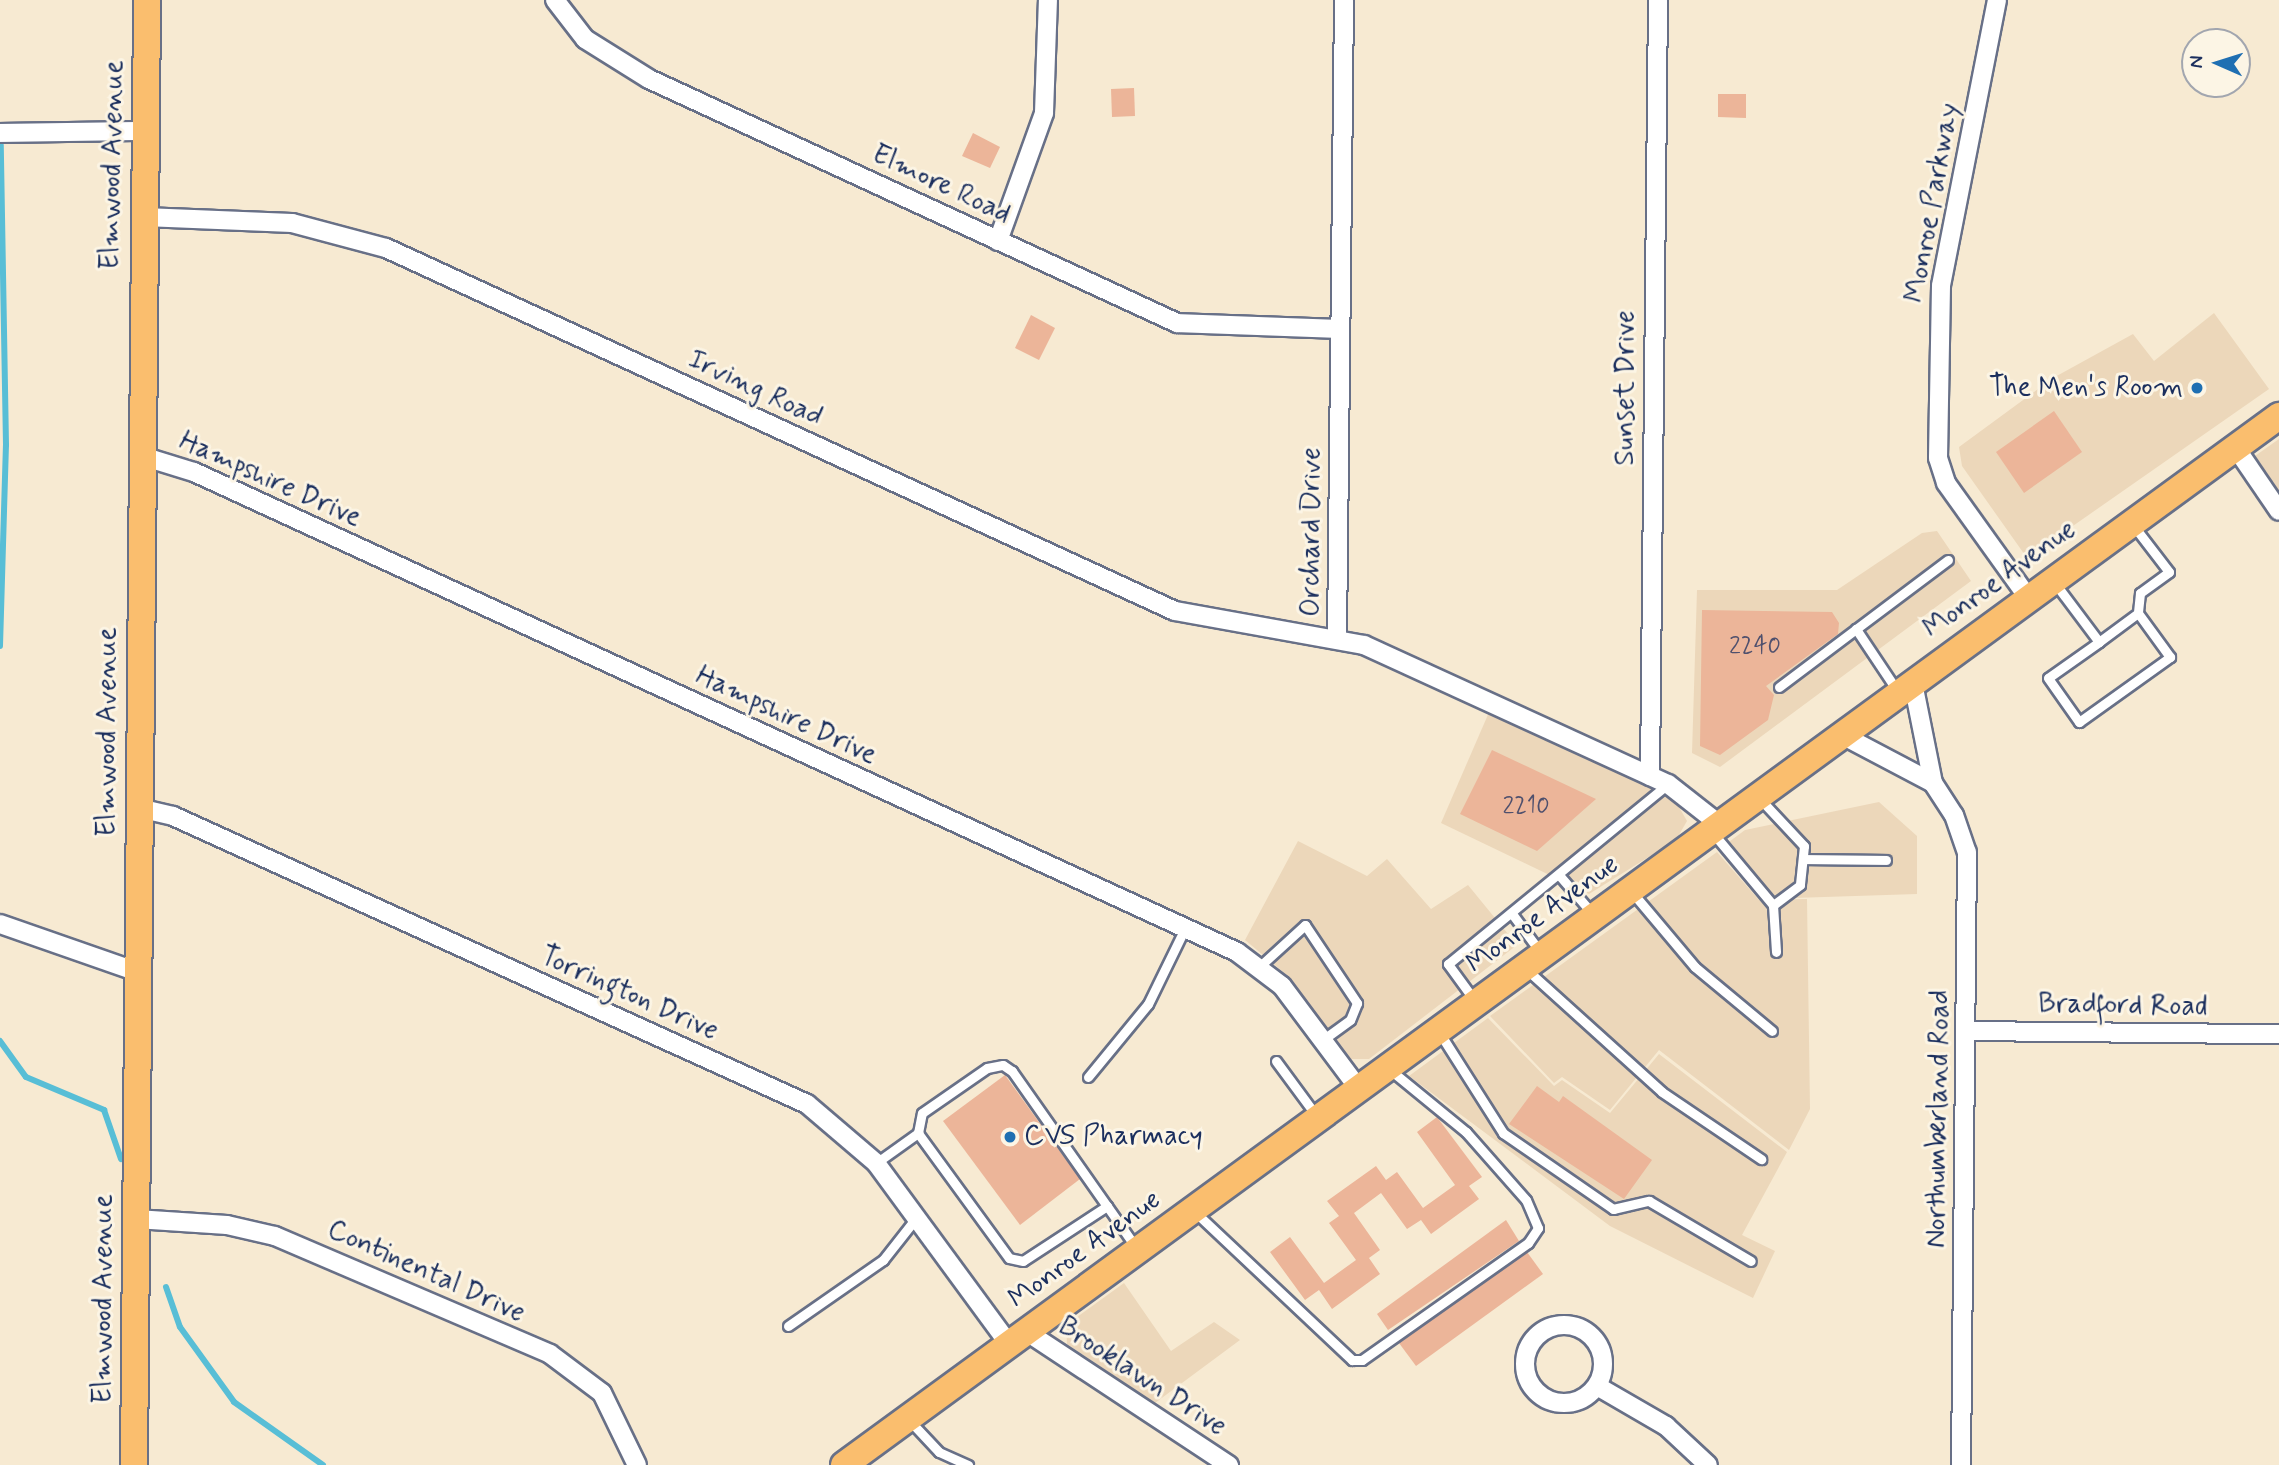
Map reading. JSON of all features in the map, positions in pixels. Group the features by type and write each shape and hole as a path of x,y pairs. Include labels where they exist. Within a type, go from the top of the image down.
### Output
{"main road":[{"name":"Elmwood Avenue","path":"134,1465 146,0"},
{"name":"Monroe Avenue","path":"844,1465 2279,416"}],"street":[{"name":"Elmore Road","path":"555,0 585,39 649,79 1186,327 1338,329"},
{"path":"998,241 1044,113 1048,0"},
{"name":"Orchard Drive","path":"1343,0 1338,329 1338,637 1668,784 1715,828"},
{"name":"Sunset Drive","path":"1650,776 1658,0"},
{"name":"Monroe Parkway","path":"1997,0 1941,286 1938,458 1945,483 2029,599"},
{"path":"0,134 145,131"},
{"name":"Irving Road","path":"144,217 292,223 362,240 1175,611 1338,637"},
{"path":"2236,448 2279,511"},
{"name":"Hampshire Drive","path":"142,456 207,478 1185,928 1260,966 1359,1089"},
{"name":"Northumberland Road","path":"1906,688 1933,783 1954,815 1967,852 1961,1465"},
{"name":"Northumberland Road","path":"1842,735 1933,783"},
{"name":"Torrington Drive","path":"139,808 173,816 783,1092 838,1125 876,1163 916,1218 1018,1338"},
{"path":"0,924 138,972"},
{"name":"Bradford Road","path":"1967,1031 2279,1034"},
{"name":"Continental Drive","path":"136,1219 227,1225 275,1236 550,1354 602,1393 637,1465"},
{"path":"1561,1325 1585,1331 1601,1350 1597,1386 1576,1402 1549,1401 1529,1383 1530,1344 1561,1325"},
{"name":"Brooklawn Drive","path":"1018,1338 1229,1465"},
{"path":"1597,1386 1666,1426 1708,1465"}],"lane":[{"path":"2132,523 2169,572 2140,593 2138,613 2170,657 2079,722 2048,678 2138,613"},
{"path":"1779,687 1948,560"},
{"path":"2053,581 2099,642"},
{"path":"1856,629 1906,688"},
{"path":"1476,1003 1448,964 1513,915 1668,784"},
{"path":"1758,796 1804,846 1800,886 1773,905"},
{"path":"1715,828 1773,905 1776,952"},
{"path":"1804,859 1886,860"},
{"path":"1559,875 1595,916"},
{"path":"1630,890 1695,967 1772,1031"},
{"path":"1513,915 1533,961 1662,1091 1761,1159"},
{"path":"1260,966 1306,925 1357,1003 1350,1020 1322,1040"},
{"path":"1088,1077 1148,1004 1185,928"},
{"path":"1438,1031 1503,1133 1613,1209 1649,1201 1751,1261"},
{"path":"1276,1061 1319,1119"},
{"path":"876,1163 918,1133 922,1113 987,1068 1003,1065 1138,1251"},
{"path":"1193,1210 1352,1360 1362,1360 1528,1243 1538,1228 1526,1200 1466,1132 1387,1068"},
{"path":"918,1133 1016,1261 1107,1206"},
{"path":"788,1326 883,1260 916,1218"},
{"path":"908,1419 939,1452 968,1465"}],"shaded area":[{"path":"2214,313 2269,389 2027,558 1962,466 1959,447 2053,378 2133,334 2154,361"},
{"path":"2279,439 2279,491 2255,456"},
{"path":"1937,531 1971,581 1720,767 1692,753 1697,590 1837,590 1922,533"},
{"path":"1490,710 1675,800 1687,821 1676,840 1589,894 1441,823"},
{"path":"1879,802 1917,836 1917,894 1759,899 1718,850 1745,830"},
{"path":"1298,841 1367,876 1387,859 1431,909 1468,885 1517,945 1369,1059 1351,1059 1288,976 1245,940"},
{"path":"1717,852 1759,900 1807,899 1810,1109 1789,1150 1659,1050 1610,1110 1562,1077 1554,1083 1490,1016"},
{"path":"1488,1018 1554,1086 1562,1080 1610,1113 1659,1054 1787,1152 1742,1235 1775,1251 1753,1298 1610,1226 1409,1076"},
{"path":"1124,1283 1171,1351 1214,1322 1240,1340 1155,1403 1067,1344 1066,1325"}],"building":[{"path":"1134,88 1135,116 1112,117 1111,89"},
{"path":"1718,94 1746,94 1746,118 1718,117"},
{"path":"973,133 1000,147 990,168 962,156"},
{"path":"1031,315 1055,328 1039,360 1015,348"},
{"path":"2054,411 2082,452 2024,493 1996,452"},
{"path":"1702,610 1832,612 1839,623 1838,634 1766,686 1774,695 1768,720 1720,755 1700,746"},
{"path":"1492,750 1596,799 1537,851 1460,814"},
{"name":"CVS Pharmacy","path":"1005,1075 1080,1179 1020,1225 943,1121"},
{"path":"1537,1086 1559,1102 1563,1096 1652,1160 1624,1199 1509,1124"},
{"path":"1437,1117 1482,1177 1469,1186 1479,1199 1431,1234 1421,1220 1407,1229 1381,1193 1354,1213 1380,1250 1369,1258 1380,1274 1332,1309 1319,1290 1305,1300 1270,1252 1290,1237 1324,1283 1356,1260 1329,1223 1339,1216 1327,1201 1376,1166 1386,1180 1397,1172 1423,1208 1455,1185 1417,1132"},
{"path":"1506,1220 1519,1241 1388,1330 1377,1314"},
{"path":"1527,1252 1543,1274 1416,1366 1399,1343"}],"waterway":[{"path":"0,646 6,445 1,145"},
{"path":"0,1041 26,1077 104,1110 121,1159"},
{"path":"166,1287 180,1327 234,1402 323,1465"}],"place":[{"name":"The Men's Room","path":"2197,388"},
{"name":"CVS Pharmacy","path":"1010,1137"}]}
